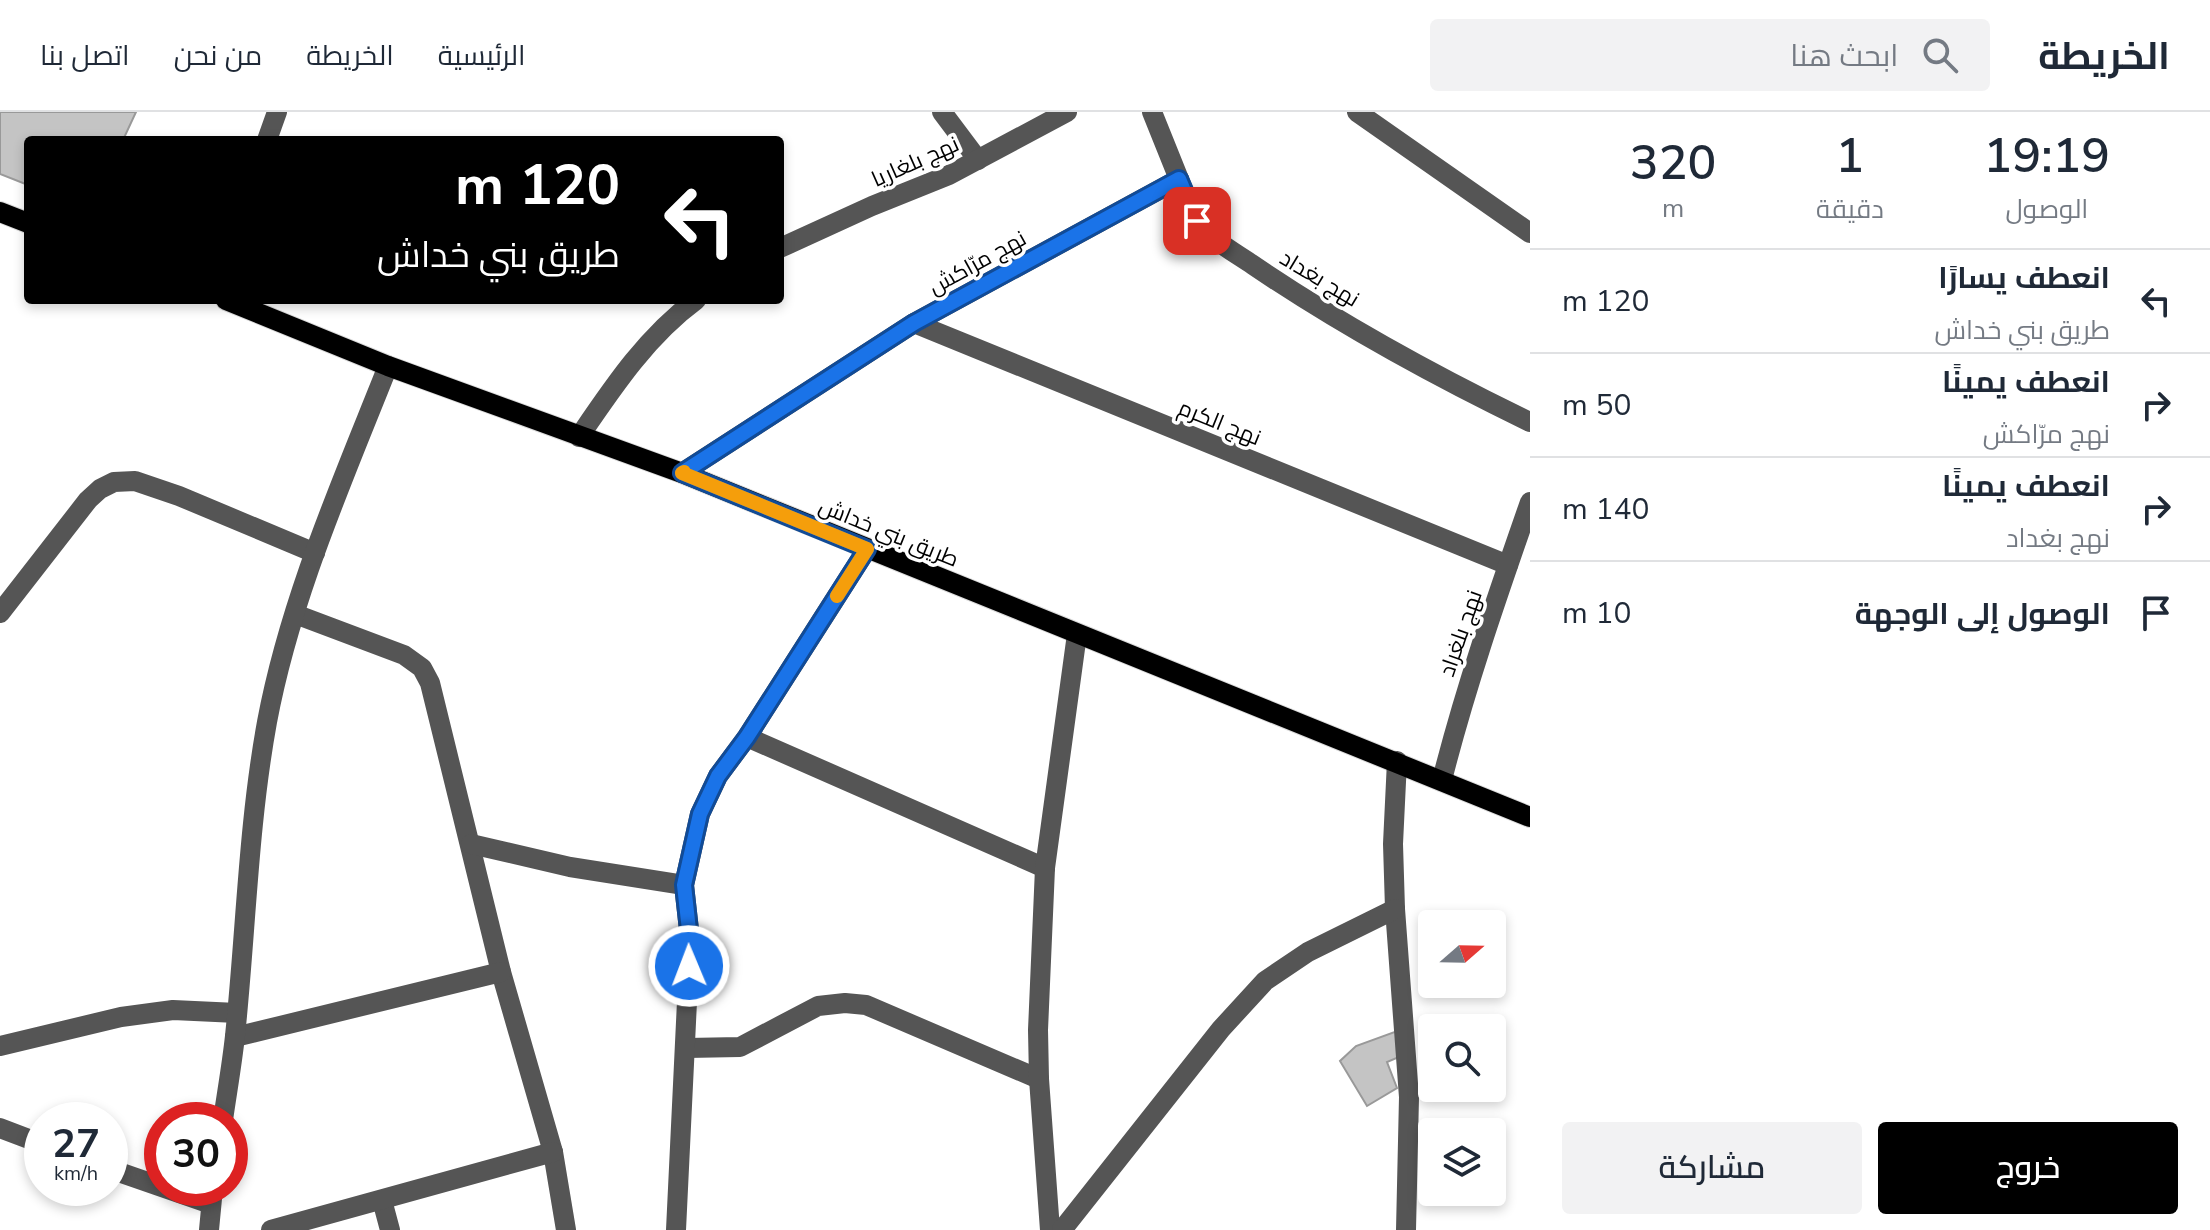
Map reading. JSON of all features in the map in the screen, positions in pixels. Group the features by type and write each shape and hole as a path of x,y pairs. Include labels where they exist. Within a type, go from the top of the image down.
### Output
{"main road":[{"path":"0,212 24,221"},
{"name":"طريق بني خداش","path":"236,304 388,366 682,473 1530,817"}],"street":[{"path":"268,136 277,112"},
{"path":"942,112 978,160"},
{"name":"نهج بلغاريا","path":"784,246 949,175 1067,112"},
{"name":"نهج بغداد","path":"1152,112 1197,221 1213,238 1363,333 1530,422"},
{"path":"1357,112 1530,233"},
{"name":"نهج مرّاكش","path":"682,473 914,323 1179,179"},
{"path":"579,437 655,335 691,304"},
{"name":"نهج الكرم","path":"914,323 1508,565"},
{"path":"226,1102 235,1037 247,877 268,718 295,614 315,553 388,366"},
{"path":"0,613 88,500 114,482 135,481 179,496 315,553"},
{"name":"نهج بلغراد","path":"1442,780 1464,696 1530,502"},
{"path":"676,1230 690,939 684,885 700,814 718,776 747,737 867,549"},
{"path":"295,614 404,655 422,668 430,683 501,972 553,1152 566,1230"},
{"path":"1050,1230 1038,1030 1045,868 1077,634"},
{"path":"747,737 1045,868"},
{"path":"1397,761 1393,844 1409,1097 1406,1230"},
{"path":"471,844 570,867 684,885"},
{"path":"1062,1230 1221,1029 1265,981 1308,952 1395,909"},
{"path":"235,1037 501,972"},
{"path":"687,1048 740,1047 818,1006 845,1003 866,1005 1039,1079"},
{"path":"0,1046 134,1015 173,1010 237,1013"},
{"path":"0,1128 24,1137"},
{"path":"271,1230 553,1152"},
{"path":"382,1200 390,1230"},
{"path":"209,1230 211,1206"}],"building":[{"path":"0,112 136,112 125,136 24,136 24,183 0,174"},
{"path":"1400,1030 1406,1054 1387,1062 1397,1088 1367,1106 1340,1061 1356,1046"}],"slow traffic":[{"path":"684,472 867,549 837,596"}],"route":[{"path":"689,966 690,939 684,885 700,814 718,776 747,737 867,549 682,473 914,323 1179,179 1197,221"}]}
